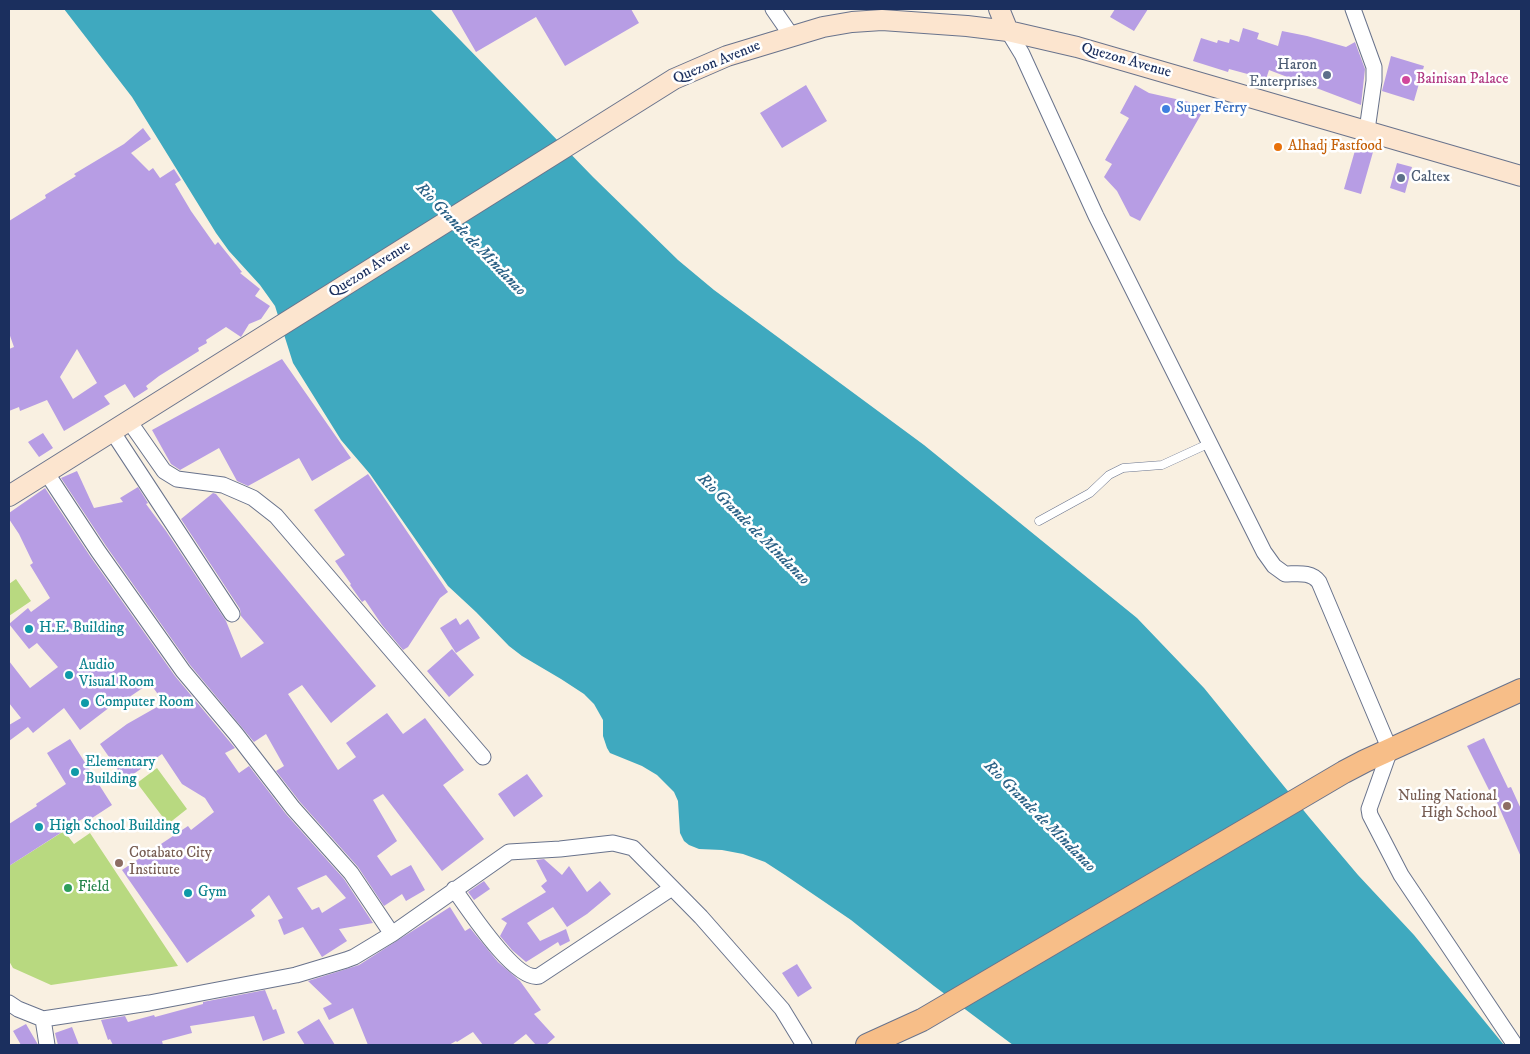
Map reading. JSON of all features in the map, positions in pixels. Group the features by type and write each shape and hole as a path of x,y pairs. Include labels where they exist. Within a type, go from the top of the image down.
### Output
{"main road":[{"path":"867,1045 922,1020 1365,761 1521,690"}],"street":[{"path":"772,9 791,35"},
{"path":"999,9 1008,31 1026,61 1096,216 1264,552 1274,566 1285,574 1302,573 1316,577 1319,582 1390,750 1369,808 1370,815 1401,875 1515,1045"},
{"path":"1353,9 1374,67 1374,81 1367,130"},
{"name":"Quezon Avenue","path":"9,496 674,79 727,56 791,35 842,24 882,20 923,22 1008,31 1077,47 1521,176"},
{"path":"129,421 164,471 177,479 224,485 254,498 276,516 483,757"},
{"path":"112,432 232,614"},
{"path":"46,472 182,671 236,734 293,808 351,873 392,934"},
{"path":"9,1003 18,1009 44,1019 296,975 346,960 392,934 509,852 613,843 633,848 701,917 782,1009 804,1045"},
{"path":"454,889 495,945 523,973 534,978 672,888"},
{"path":"44,1019 47,1045"}],"lane":[{"path":"1039,521 1090,493 1109,475 1123,468 1162,465 1210,443"}],"green space":[{"path":"16,579 31,601 9,616 9,584"},
{"path":"157,768 187,809 168,824 137,783"},
{"name":"Field","path":"64,831 74,844 90,833 178,966 51,985 13,968 9,961 9,866"}],"water":[{"name":"Rio Grande de Mindanao","path":"64,9 430,9 593,177 678,260 714,290 924,445 1137,618 1204,688 1309,817 1358,875 1414,935 1504,1045 1013,1045 934,986 851,920 765,862 743,854 722,850 699,849 689,845 684,841 680,833 678,801 674,792 657,775 642,766 610,753 603,736 603,720 594,704 584,694 509,646 448,586 370,474 341,440 293,363 275,306 260,285 229,251 216,233 132,97"}],"building":[{"path":"451,9 631,9 639,23 565,66 536,17 476,52"},
{"path":"1115,9 1148,9 1134,31 1110,17"},
{"path":"1243,28 1259,33 1257,39 1278,46 1282,31 1346,47 1355,42 1365,69 1361,105 1269,70 1266,79 1229,69 1228,72 1193,61 1201,38 1217,43 1218,40 1229,43 1230,39 1239,42"},
{"path":"1391,56 1424,66 1414,101 1382,91"},
{"path":"806,85 827,121 782,148 760,113"},
{"path":"1135,85 1149,93 1189,102 1203,111 1140,221 1130,216 1117,191 1104,177 1112,164 1105,160 1129,118 1120,113"},
{"path":"143,128 151,139 131,153 149,171 153,168 160,178 174,169 181,180 175,184 191,211 215,245 218,242 242,272 240,273 260,289 255,296 270,306 261,319 249,324 241,337 226,327 206,340 207,343 198,348 199,351 159,376 146,386 148,389 134,398 125,384 104,396 110,404 64,431 47,400 20,411 19,407 9,411 9,349 14,347 9,333 9,221 46,198 45,195 76,176 74,174 124,144","holes":["77,349 97,383 73,399 60,377"]},
{"path":"1356,147 1373,152 1361,194 1344,189"},
{"name":"Caltex","path":"1397,163 1412,167 1405,193 1390,188"},
{"path":"282,359 351,458 312,481 299,458 248,486 237,481 219,448 180,470 171,464 152,430"},
{"path":"43,433 53,448 39,457 28,442"},
{"path":"77,471 94,508 123,502 120,498 138,487 148,503 146,504 226,621 241,658 264,643 241,616 240,609 181,519 213,493 216,494 376,686 331,723 302,685 288,694 338,770 356,757 346,743 387,713 403,734 425,718 464,770 443,785 484,839 442,871 383,794 373,800 397,841 377,856 391,876 411,865 425,890 406,901 402,894 384,906 358,867 300,802 276,771 284,766 266,734 254,742 190,665 106,546 61,478"},
{"path":"368,474 448,592 440,598 408,647 403,650 382,625 365,600 362,602 350,585 335,561 345,555 314,510"},
{"path":"45,488 90,556 175,676 235,748 225,753 239,773 249,766 286,814 344,879 373,923 339,929 347,941 322,957 303,927 284,935 278,920 283,918 269,895 251,910 255,916 187,963 122,870 188,826 191,830 214,812 205,798 182,784 162,754 125,780 100,744 127,724 164,703 150,683 125,700 123,697 80,730 64,708 33,733 28,727 9,741 9,725 21,718 9,703 9,661 30,688 58,667 37,643 29,649 9,624 28,608 31,612 50,598 30,565 33,563 19,534 9,519 9,513","holes":["326,875 346,898 322,913 319,907 312,910 297,888"]},
{"path":"456,618 460,625 468,619 480,638 456,653 440,628"},
{"path":"452,649 474,675 449,697 427,671"},
{"path":"1484,738 1508,788 1511,787 1521,809 1521,857 1491,789 1489,790 1467,746"},
{"path":"70,739 112,805 89,820 87,816 9,866 9,824 66,784 47,753"},
{"path":"527,774 543,796 514,817 498,794"},
{"path":"544,859 562,875 569,866 587,892 600,881 611,894 587,914 567,927 553,907 527,923 540,941 566,929 570,941 560,946 558,942 526,962 500,936 507,923 501,919 546,892 541,886 547,881 536,860"},
{"path":"484,881 490,889 474,900 468,892"},
{"path":"450,907 465,931 470,928 498,962 520,981 541,1010 534,1014 555,1037 546,1045 536,1045 526,1034 512,1045 483,1045 473,1032 449,1045 368,1045 353,1008 329,1020 323,1008 332,1004 308,981 359,965"},
{"path":"797,964 812,988 798,997 782,973"},
{"path":"265,990 273,1010 276,1009 285,1033 263,1041 254,1016 190,1026 192,1033 162,1041 163,1045 113,1045 110,1039 108,1040 101,1020 125,1016 128,1022 154,1015 155,1017 203,1004 203,1002"},
{"path":"319,1019 335,1045 305,1045 297,1032"},
{"path":"26,1024 38,1045 21,1045 13,1031"},
{"path":"72,1027 79,1045 58,1045 55,1033"}],"place":[{"name":"Haron Enterprises","path":"1327,75"},
{"name":"Bainisan Palace","path":"1406,80"},
{"name":"Super Ferry","path":"1166,109"},
{"name":"Alhadj Fastfood","path":"1278,147"},
{"name":"Caltex","path":"1401,178"},
{"name":"H.E. Building","path":"29,629"},
{"name":"Audio Visual Room","path":"69,675"},
{"name":"Computer Room","path":"85,703"},
{"name":"Elementary Building","path":"75,772"},
{"name":"Nuling National High School","path":"1507,806"},
{"name":"High School Building","path":"39,827"},
{"name":"Cotabato City Institute","path":"119,863"},
{"name":"Field","path":"68,888"},
{"name":"Gym","path":"188,893"}]}
